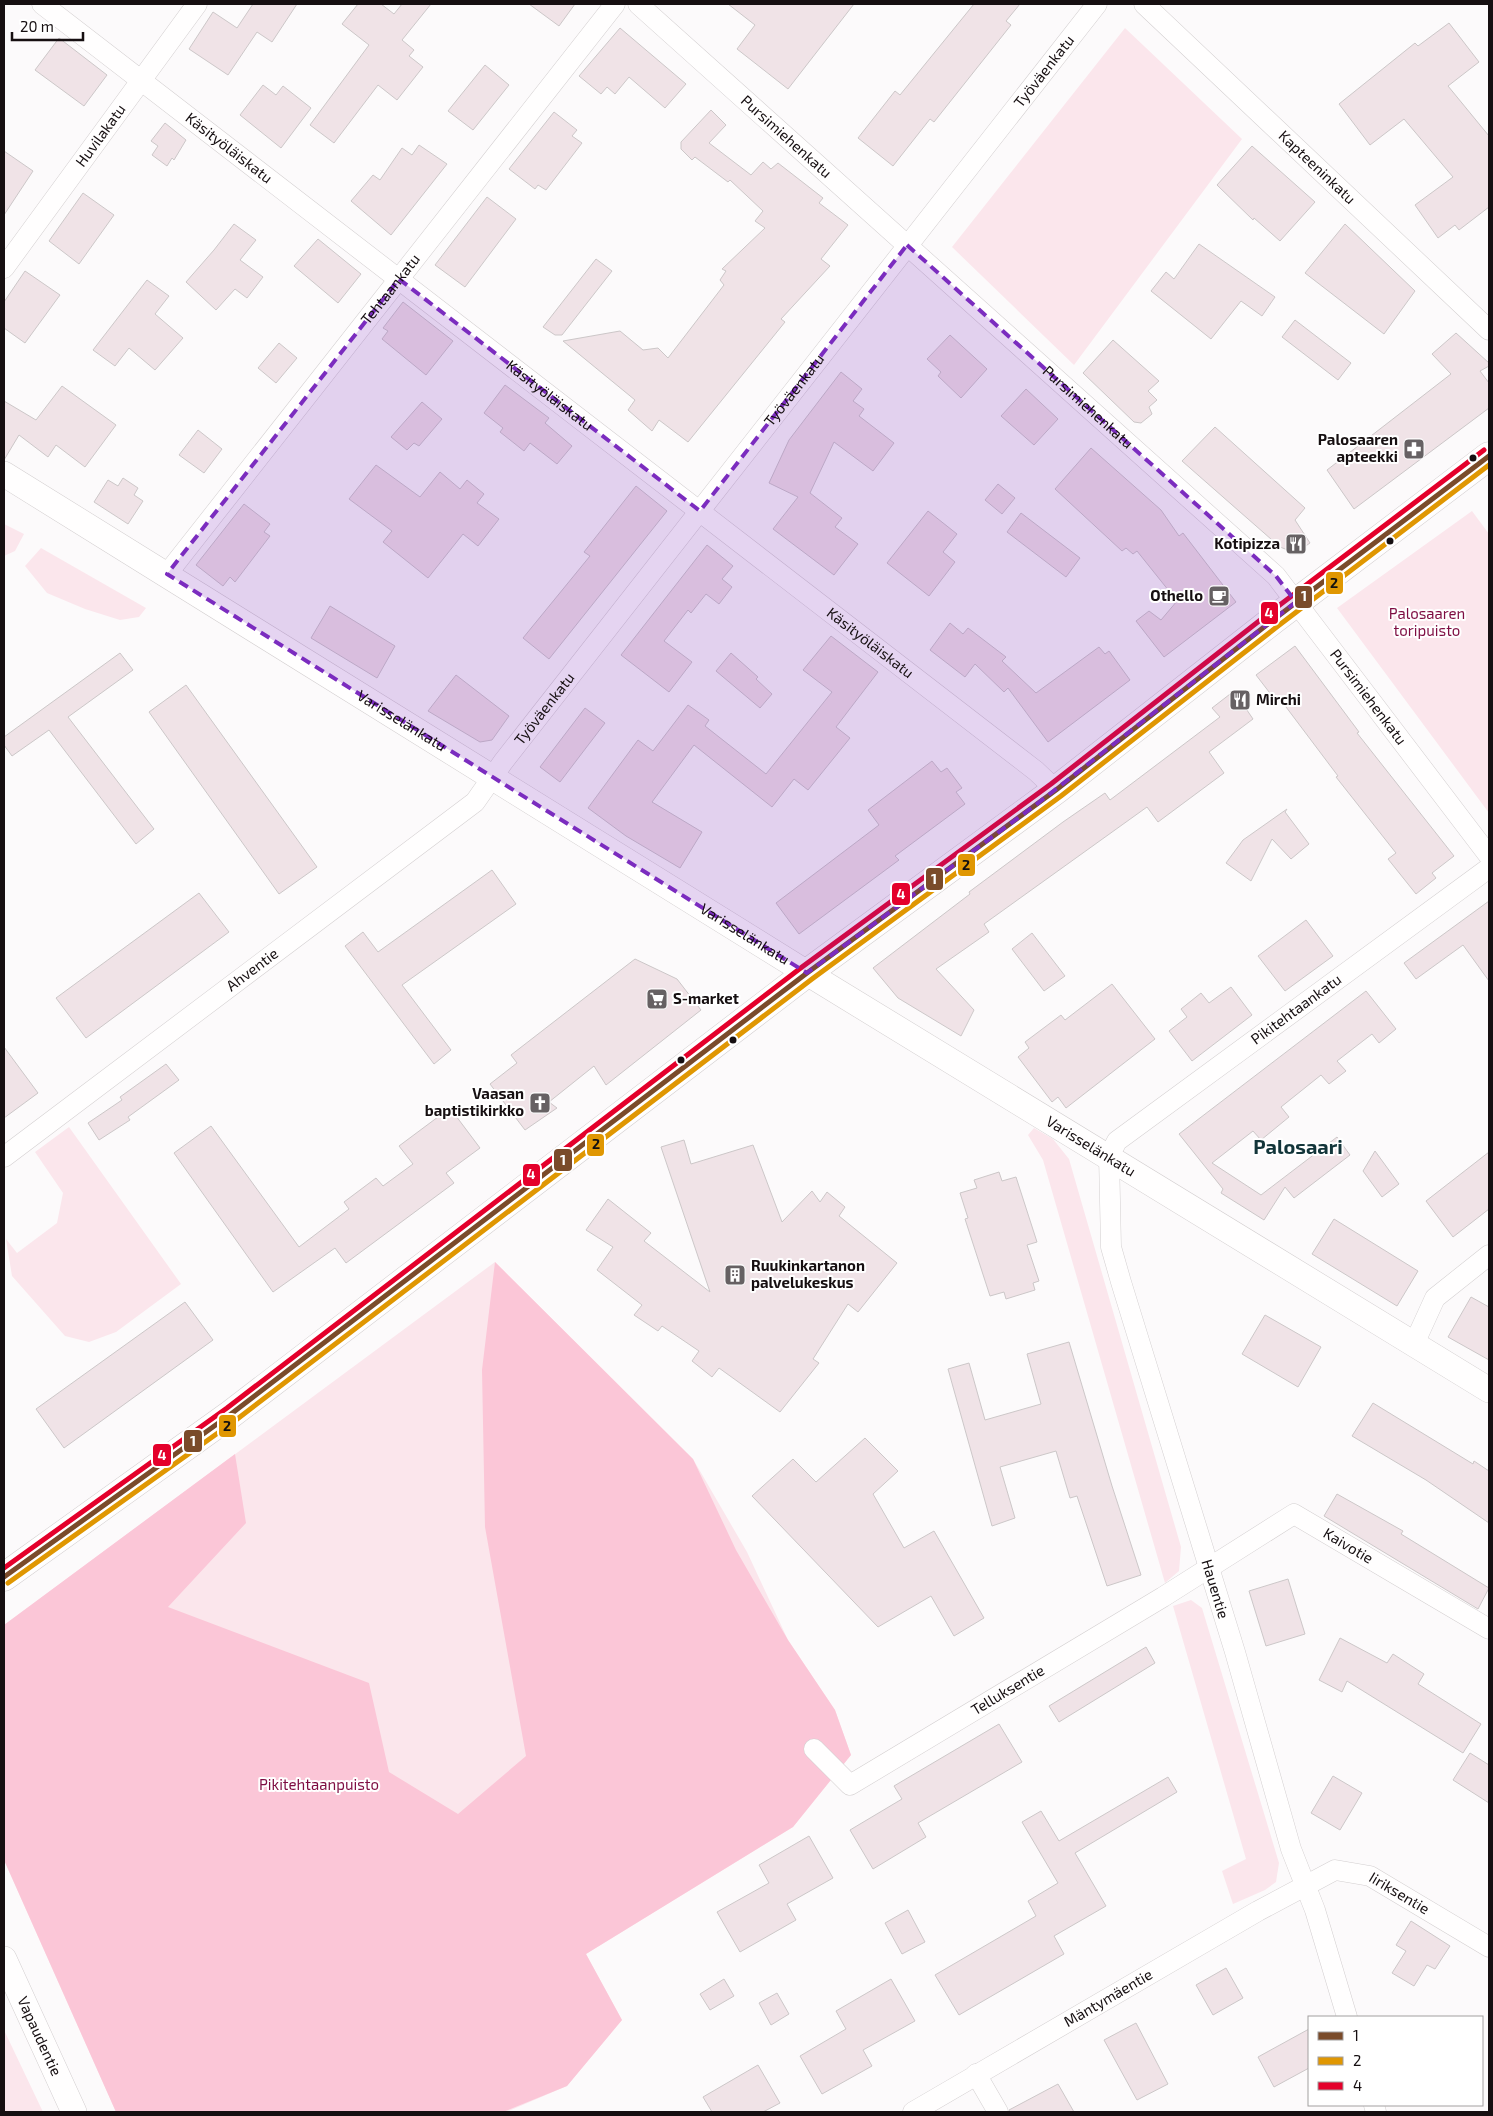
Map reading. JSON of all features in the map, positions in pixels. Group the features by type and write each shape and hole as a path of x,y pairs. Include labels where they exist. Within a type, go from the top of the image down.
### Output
{"main road":[{"path":"4,1577 231,1414 807,973 1056,790 1296,602 1489,456"}],"street":[{"name":"Käsityöläiskatu","path":"42,4 1036,771 1056,790"},
{"name":"Huvilakatu","path":"4,268 197,4"},
{"name":"Tehtaankatu","path":"166,574 615,4"},
{"name":"Pursimiehenkatu","path":"638,4 1276,576 1489,856"},
{"name":"Työväenkatu","path":"493,776 1097,4"},
{"name":"Kapteeninkatu","path":"1144,4 1489,330"},
{"name":"Varisselänkatu","path":"4,474 493,776 807,973 1489,1390"},
{"name":"Ahventie","path":"4,1157 475,802 493,776"},
{"name":"Pikitehtaankatu","path":"1109,1156 1117,1141 1489,868"},
{"name":"Hauentie","path":"1109,1156 1111,1247 1208,1566 1291,1849 1305,1885 1347,2016"},
{"path":"1414,1344 1435,1298 1489,1255"},
{"name":"Kaivotie","path":"1208,1566 1294,1514 1489,1629"},
{"name":"Telluksentie","path":"814,1749 850,1785 1163,1597 1208,1566"},
{"name":"Iiriksentie","path":"1305,1885 1335,1870 1370,1876 1489,1946"},
{"name":"Mäntymäentie","path":"913,2112 1305,1885"},
{"name":"Vapaudentie","path":"4,1959 74,2112"},
{"path":"976,2074 998,2112"}],"highlighted area":[{"path":"907,245 1276,576 1296,602 1033,807 807,973 167,574 399,279 700,511"}],"green space":[{"path":"1125,28 1242,139 1074,365 952,247"},
{"name":"Palosaaren toripuisto","path":"1472,511 1489,534 1489,813 1337,608"},
{"path":"4,524 24,534 15,551 4,556"},
{"path":"41,548 146,608 139,617 120,620 85,609 47,593 25,566"},
{"path":"69,1127 181,1284 116,1332 89,1342 65,1336 12,1276 6,1239 17,1253 57,1223 63,1193 35,1152"},
{"path":"1034,1128 1053,1139 1069,1159 1181,1547 1179,1571 1165,1583 1043,1160 1028,1135"},
{"name":"Pikitehtaanpuisto","path":"495,1262 693,1459 747,1552 788,1640 835,1710 851,1755 793,1827 586,1954 622,2020 567,2086 506,2112 116,2112 4,1860 4,1625"},
{"name":"Pikitehtaanpuisto","path":"495,1262 693,1459 736,1550 788,1640 835,1710 851,1755 793,1827 586,1954 622,2020 567,2086 503,2112 116,2112 4,1860 4,1625 235,1454 246,1523 168,1607 369,1683 389,1772 458,1814 526,1756 485,1527 482,1370"},
{"path":"1191,1600 1202,1608 1279,1863 1276,1882 1265,1890 1233,1904 1222,1871 1246,1859 1173,1606"},
{"path":"4,2030 43,2112 4,2112"}],"building":[{"path":"253,4 297,4 272,42 257,32 228,75 189,49 213,12 237,28"},
{"path":"358,4 381,4 394,14 402,4 431,4 402,40 414,50 409,56 423,67 397,100 378,85 334,143 310,125 369,45 342,24"},
{"path":"529,4 575,4 559,26"},
{"path":"728,4 854,4 788,89 737,49 755,25"},
{"path":"974,4 1020,4 1006,21 1011,25 934,122 930,119 893,166 858,138 895,91 900,95"},
{"path":"1449,23 1479,62 1448,86 1489,136 1489,207 1459,230 1455,225 1438,238 1415,205 1453,177 1404,119 1370,145 1339,104 1415,43 1418,46"},
{"path":"620,28 686,84 665,108 629,77 615,94 607,87 601,94 579,76"},
{"path":"59,38 107,75 84,106 35,70"},
{"path":"485,65 509,85 473,130 448,111"},
{"path":"263,85 276,95 283,86 311,108 281,148 240,115"},
{"path":"711,110 726,125 709,143 751,175 763,162 771,169 778,163 823,198 819,203 848,225 821,259 830,266 781,319 785,322 688,442 659,420 652,431 628,410 635,400 563,341 620,331 643,350 658,348 668,358 724,285 720,280 726,271 722,269 765,228 755,221 763,211 730,180 728,182 695,157 692,160 681,149 681,142"},
{"path":"554,112 577,130 572,136 582,143 546,190 538,185 535,189 509,169"},
{"path":"165,123 186,140 174,160 172,158 167,166 152,155 158,146 151,141"},
{"path":"419,145 447,164 391,235 351,201 373,175 380,180 402,148 412,155"},
{"path":"1252,146 1315,202 1280,241 1254,218 1253,220 1217,185"},
{"path":"4,151 33,171 4,215"},
{"path":"83,193 114,215 79,264 49,241"},
{"path":"487,197 516,219 465,287 435,265"},
{"path":"234,224 256,240 240,260 263,277 247,298 235,289 216,310 186,282"},
{"path":"1345,224 1415,291 1384,334 1305,273"},
{"path":"318,239 361,274 338,303 294,266"},
{"path":"1199,244 1275,297 1262,316 1241,301 1211,339 1151,291 1166,272 1174,279"},
{"path":"596,259 612,271 562,335 555,335 543,327"},
{"path":"25,271 60,295 25,343 4,328 4,302"},
{"path":"147,280 169,296 155,314 183,338 155,370 129,348 115,366 93,350"},
{"path":"403,302 453,341 426,375 382,339 388,331 383,328"},
{"path":"1295,320 1351,363 1338,380 1282,337"},
{"path":"1456,333 1489,363 1489,366 1480,371 1489,383 1489,408 1354,509 1327,470 1451,374 1432,354"},
{"path":"950,335 987,369 961,398 938,376 941,372 927,359"},
{"path":"1113,340 1159,381 1148,391 1157,400 1149,407 1152,414 1141,423 1134,422 1083,373"},
{"path":"279,343 297,358 276,383 258,368"},
{"path":"841,372 862,389 853,401 864,409 859,416 894,443 873,471 834,442 810,493 842,518 835,527 858,544 834,575 773,529 798,497 769,483 789,440"},
{"path":"505,385 549,418 545,423 572,446 557,464 530,443 524,451 500,432 503,428 484,413"},
{"path":"62,386 116,425 85,467 56,445 48,457 19,435 4,460 4,401 36,420"},
{"path":"1026,389 1058,419 1034,445 1001,416"},
{"path":"422,402 442,419 419,446 414,443 407,450 391,437"},
{"path":"1215,427 1305,508 1295,520 1310,543 1300,550 1293,552 1280,547 1182,461"},
{"path":"198,430 222,449 204,473 179,455"},
{"path":"1091,448 1161,510 1179,536 1183,533 1236,602 1164,657 1136,621 1149,611 1161,620 1177,601 1137,551 1133,554 1126,548 1122,551 1055,489"},
{"path":"376,465 420,497 440,472 460,489 467,480 484,494 477,503 499,519 478,546 463,534 428,578 383,542 392,531 349,499"},
{"path":"123,478 138,488 134,495 143,501 128,524 94,502 108,480 118,486"},
{"path":"998,484 1015,498 1002,514 985,500"},
{"path":"636,486 667,511 549,659 523,638 590,556 584,552"},
{"path":"244,504 270,524 264,532 270,536 235,582 230,577 223,586 196,565"},
{"path":"928,511 957,534 943,552 955,562 929,596 887,563"},
{"path":"1021,513 1080,558 1066,577 1007,532"},
{"path":"707,545 733,566 722,579 732,587 719,604 706,594 691,613 688,610 664,641 692,662 669,692 621,655"},
{"path":"330,606 395,646 377,678 311,638"},
{"path":"950,623 963,634 968,628 1006,657 1002,661 1036,693 1099,647 1105,654 1109,651 1130,680 1048,742 1008,688 1004,692 975,664 965,677 930,650"},
{"path":"831,636 878,672 836,727 850,738 808,790 794,779 772,807 694,745 652,802 702,832 680,868 626,836 588,808 638,740 653,751 688,705 709,720 705,726 766,774 832,692 803,670"},
{"path":"1295,646 1359,732 1357,733 1454,856 1432,873 1436,878 1416,894 1388,859 1396,853 1336,777 1338,776 1280,699 1276,701 1256,675"},
{"path":"120,653 133,670 68,717 154,829 136,844 49,730 12,756 4,745 4,737"},
{"path":"731,653 758,677 756,679 772,694 760,708 716,671"},
{"path":"456,675 509,716 492,740 480,742 428,711"},
{"path":"186,685 317,867 279,894 149,712"},
{"path":"1234,691 1253,719 1209,752 1224,773 1158,822 1147,807 984,924 989,932 936,969 974,1010 961,1036 898,998 873,968 970,894 969,892 1063,822 1105,793 1110,800 1220,717 1212,708"},
{"path":"585,708 605,723 560,782 540,767"},
{"path":"932,761 941,772 947,768 962,788 956,792 965,804 895,856 899,860 799,934 776,903 879,825 868,810"},
{"path":"1287,809 1285,812 1309,844 1291,859 1272,839 1251,881 1226,863 1243,840"},
{"path":"492,870 516,904 402,985 451,1050 434,1064 345,946 363,932 378,952"},
{"path":"199,893 229,932 86,1038 56,998"},
{"path":"1489,901 1489,981 1463,945 1416,979 1404,963"},
{"path":"1306,920 1333,956 1285,991 1258,956"},
{"path":"1032,933 1065,976 1044,991 1012,949"},
{"path":"635,959 677,979 701,1010 606,1085 594,1066 549,1102 557,1108 525,1130 490,1084 517,1063 511,1055"},
{"path":"1112,984 1155,1039 1066,1108 1058,1097 1052,1102 1018,1057 1029,1048 1025,1042 1061,1015 1065,1020"},
{"path":"1231,987 1252,1015 1192,1061 1169,1031 1187,1017 1181,1009 1201,993 1209,1003"},
{"path":"1366,991 1396,1029 1379,1043 1372,1034 1337,1061 1346,1071 1329,1084 1321,1075 1281,1107 1289,1117 1261,1140 1253,1131 1212,1163 1261,1195 1337,1137 1350,1155 1294,1198 1285,1187 1264,1220 1221,1193 1223,1189 1179,1134"},
{"path":"4,1047 38,1093 4,1118"},
{"path":"166,1064 179,1080 128,1117 130,1120 99,1140 88,1123 122,1100 120,1097"},
{"path":"450,1108 480,1148 446,1173 454,1183 346,1263 335,1248 273,1292 174,1153 211,1126 299,1247 349,1209 344,1202 376,1178 383,1186 413,1164 399,1146"},
{"name":"Ruukinkartanon palvelukeskus","path":"684,1140 691,1164 753,1145 782,1222 812,1191 820,1202 827,1192 845,1207 839,1216 897,1263 858,1312 848,1304 813,1359 819,1363 780,1412 719,1368 712,1377 692,1361 699,1351 662,1326 658,1331 634,1315 642,1305 597,1270 613,1247 586,1230 608,1199 651,1233 644,1241 710,1292 661,1147"},
{"path":"1375,1151 1399,1184 1382,1197 1363,1171"},
{"path":"1489,1152 1489,1209 1453,1237 1426,1201"},
{"path":"999,1172 1002,1181 1016,1177 1037,1242 1027,1245 1039,1281 1033,1283 1035,1290 1006,1299 1004,1292 990,1296 965,1219 968,1218 960,1193 977,1188 974,1180"},
{"path":"1334,1219 1418,1271 1397,1306 1312,1254"},
{"path":"1471,1297 1489,1307 1489,1360 1448,1337"},
{"path":"185,1302 213,1340 64,1448 36,1409"},
{"path":"1265,1315 1321,1347 1298,1387 1242,1354"},
{"path":"1069,1342 1141,1575 1107,1586 1077,1496 1070,1498 1056,1451 1000,1467 1015,1518 992,1526 948,1369 969,1363 985,1420 1041,1404 1027,1354"},
{"path":"1373,1403 1473,1464 1474,1461 1489,1471 1489,1523 1426,1480 1352,1436"},
{"path":"865,1438 898,1471 873,1494 904,1548 934,1531 984,1618 954,1636 931,1596 878,1627 752,1496 793,1459 816,1482"},
{"path":"1337,1494 1403,1531 1401,1534 1489,1588 1478,1609 1324,1516"},
{"path":"1288,1579 1305,1634 1266,1646 1249,1591"},
{"path":"1340,1638 1387,1663 1393,1654 1424,1674 1418,1684 1481,1724 1463,1753 1347,1681 1342,1692 1319,1680"},
{"path":"1146,1647 1155,1663 1059,1722 1049,1706"},
{"path":"999,1724 1022,1762 918,1823 926,1837 873,1869 850,1830 902,1799 894,1786"},
{"path":"1470,1753 1489,1765 1489,1803 1453,1780"},
{"path":"1333,1776 1362,1793 1340,1830 1311,1813"},
{"path":"1168,1777 1177,1792 1075,1853 1106,1906 1054,1936 1064,1954 959,2015 935,1975 1036,1916 1028,1901 1058,1883 1022,1822 1041,1811 1059,1841"},
{"path":"809,1836 833,1878 787,1904 796,1920 740,1952 717,1912 769,1883 759,1865"},
{"path":"908,1910 925,1942 902,1954 885,1923"},
{"path":"1411,1921 1450,1946 1435,1969 1427,1965 1414,1986 1392,1973 1406,1951 1396,1945"},
{"path":"1226,1968 1243,1998 1213,2015 1196,1985"},
{"path":"724,1979 734,1996 710,2010 700,1994"},
{"path":"891,1979 915,2021 863,2050 872,2066 822,2094 800,2056 846,2029 836,2011"},
{"path":"777,1993 789,2014 771,2025 759,2003"},
{"path":"1136,2023 1168,2084 1137,2100 1104,2040"},
{"path":"1308,2030 1308,2069 1274,2087 1258,2057"},
{"path":"758,2065 780,2103 763,2112 712,2112 703,2097"},
{"path":"1058,2084 1074,2112 1010,2112 1009,2110"}],"transit line":[{"name":"4","path":"4,1568 227,1408 802,967 1051,784 1268,614 1484,450"},
{"name":"1","path":"4,1577 231,1414 807,973 1056,790 1273,620 1489,456"},
{"name":"2","path":"8,1583 236,1420 812,979 1061,796 1278,626 1489,465"}],"place":[{"name":"Palosaaren apteekki","path":"1414,449"},
{"name":"Kotipizza","path":"1296,544"},
{"name":"Othello","path":"1219,596"},
{"name":"Mirchi","path":"1240,700"},
{"name":"S-market","path":"657,999"},
{"name":"Vaasan baptistikirkko","path":"540,1103"},
{"name":"Ruukinkartanon palvelukeskus","path":"735,1275"}],"district":[{"name":"Palosaari","path":"1298,1147"}]}
